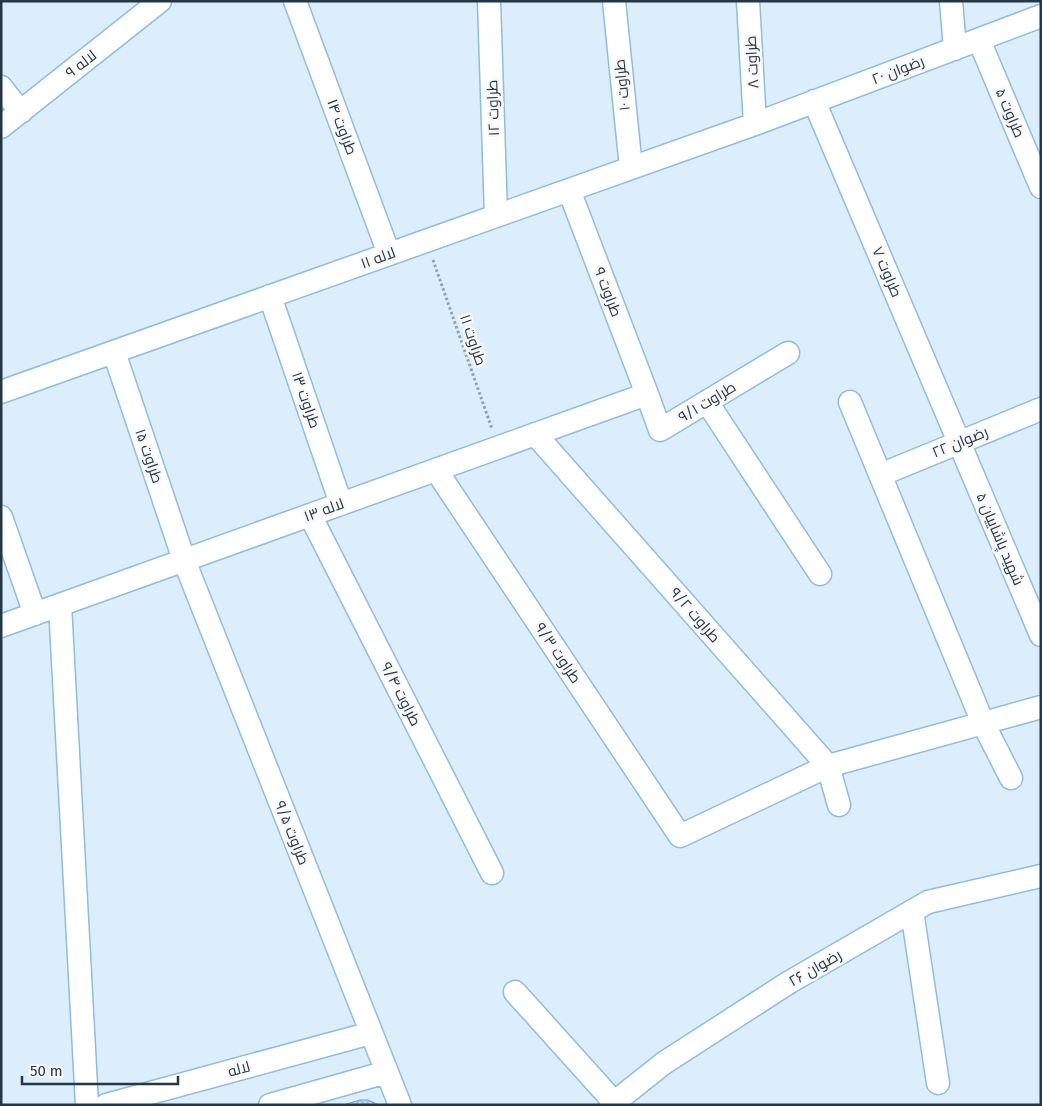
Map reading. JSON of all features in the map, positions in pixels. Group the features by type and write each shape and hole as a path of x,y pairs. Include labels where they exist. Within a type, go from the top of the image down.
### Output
{"street":[{"name":"لاله ۹","path":"1,127 160,1"},
{"name":"طراوت ۱۴","path":"295,1 390,254"},
{"name":"طراوت ۱۲","path":"489,1 496,216"},
{"name":"طراوت ۱۰","path":"614,1 631,168"},
{"name":"طراوت ۸","path":"748,1 755,124"},
{"path":"951,1 955,49"},
{"name":"رضوان ۲۰","path":"755,124 1041,16"},
{"name":"طراوت ۵","path":"979,40 1041,187"},
{"path":"1,87 21,112"},
{"name":"طراوت ۷","path":"814,101 959,443"},
{"name":"لاله ۱۱","path":"1,392 755,124"},
{"name":"طراوت ۹","path":"569,190 647,394"},
{"name":"طراوت ۱۳","path":"270,296 341,504"},
{"name":"طراوت ۱۵","path":"114,352 184,560"},
{"name":"طراوت ۹/۱","path":"647,394 660,430 788,353"},
{"name":"لاله ۱۳","path":"1,626 647,394"},
{"path":"707,402 820,574"},
{"path":"850,402 982,723 1011,778"},
{"name":"رضوان ۲۲","path":"880,475 1041,409"},
{"name":"طراوت ۹/۲","path":"536,434 828,766 839,805"},
{"name":"شهید پاشاییان ۵","path":"959,443 1041,635"},
{"name":"طراوت ۹/۳","path":"436,470 680,836 828,766"},
{"name":"طراوت ۹/۴","path":"310,515 492,873"},
{"path":"1,517 35,614"},
{"name":"طراوت ۹/۵","path":"184,560 400,1105"},
{"path":"60,605 86,1105"},
{"path":"828,766 1041,707"},
{"name":"رضوان ۲۶","path":"613,1103 664,1063 780,988 928,902 1041,876"},
{"path":"912,911 938,1083"},
{"path":"515,992 613,1103"},
{"name":"لاله","path":"106,1105 371,1032"},
{"path":"270,1105 387,1072"}],"path":[{"name":"طراوت ۱۱","path":"426,240 498,447"}],"building":[{"path":"360,1100 368,1100 379,1105 343,1105"}]}
